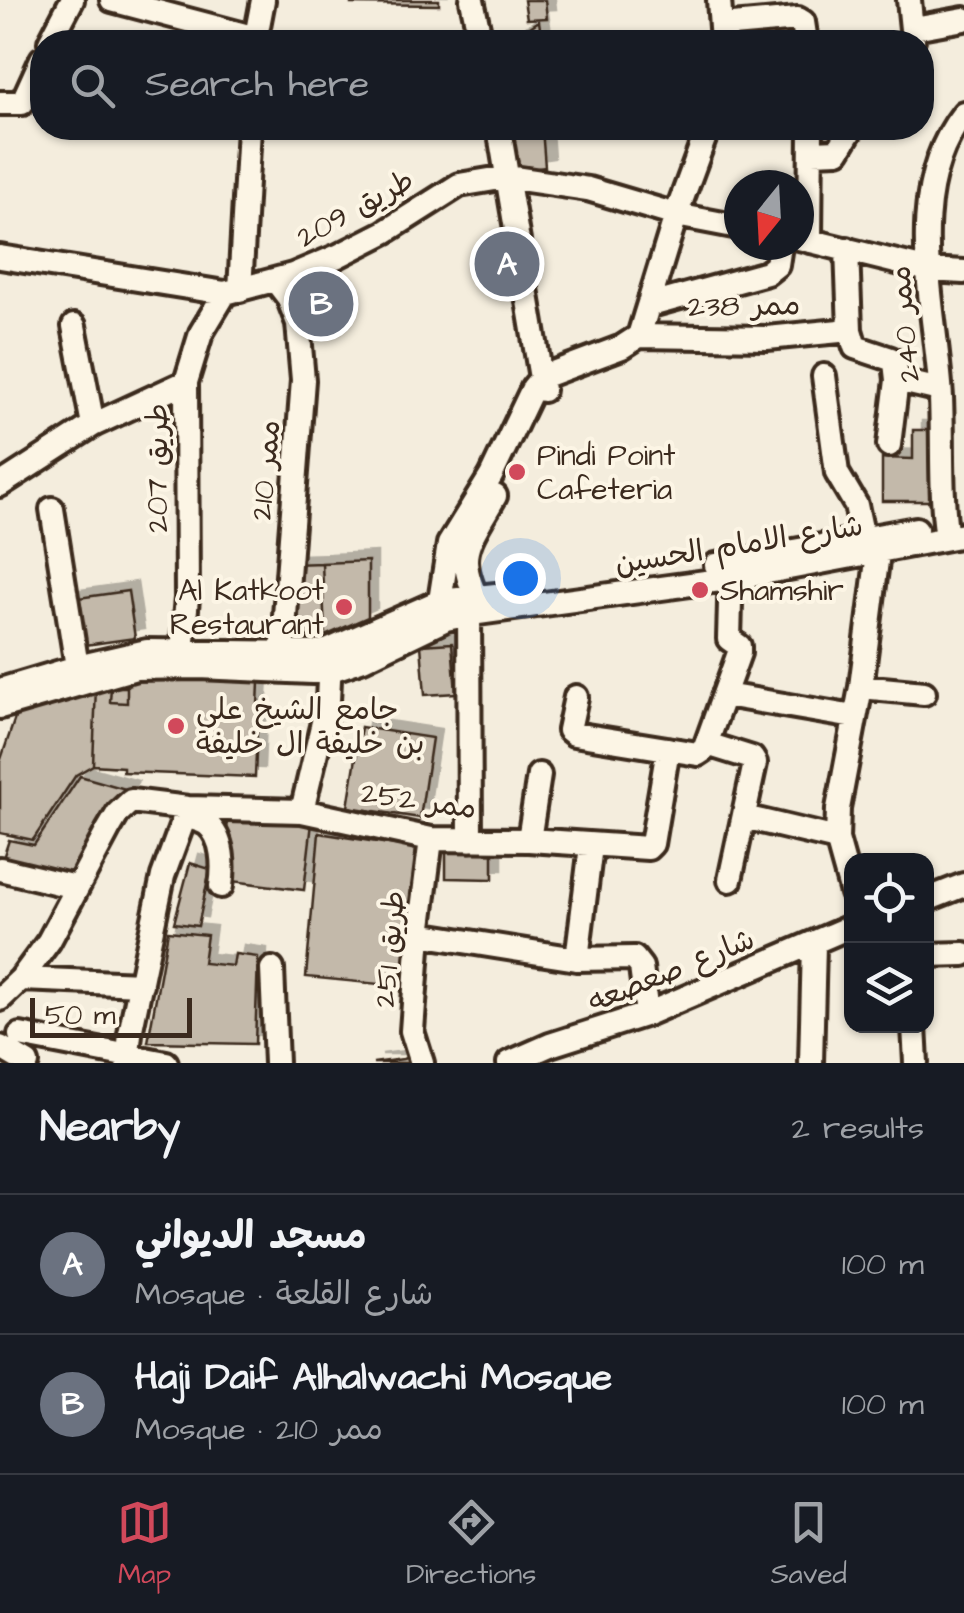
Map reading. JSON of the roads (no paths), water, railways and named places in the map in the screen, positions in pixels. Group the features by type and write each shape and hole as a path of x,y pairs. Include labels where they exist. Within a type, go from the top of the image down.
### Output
{"street":[{"path":"56,30 72,0"},
{"path":"112,0 219,30"},
{"path":"257,30 264,0"},
{"path":"472,0 478,30"},
{"path":"719,0 720,30"},
{"path":"909,0 913,30"},
{"path":"930,30 964,19"},
{"path":"755,30 798,20 803,22 804,30"},
{"path":"0,103 22,103 30,85"},
{"name":"ممر 240","path":"955,529 948,395 928,270 927,229 934,167 940,149 964,113"},
{"path":"233,291 247,140"},
{"path":"470,840 475,605 466,574 466,551 537,412 543,392 500,140"},
{"path":"443,610 449,544 491,476 532,388 542,378 606,354 639,336 676,214 704,140"},
{"path":"810,170 812,140"},
{"path":"812,152 838,152 845,140"},
{"name":"طريق 209","path":"0,257 233,291 338,256 385,232 459,185 508,177 588,189 724,223"},
{"path":"814,242 928,270 964,272"},
{"path":"847,249 853,343 858,350 895,362 897,380 890,446"},
{"path":"651,305 768,273 778,260"},
{"name":"ممر 210","path":"275,280 288,297 298,323 303,380 281,663"},
{"name":"طريق 207","path":"182,651 187,598 186,382 200,333 233,291"},
{"path":"74,326 93,425"},
{"name":"ممر 238","path":"639,336 767,338 850,330"},
{"path":"824,376 838,473 879,544 861,687 838,809 837,839 844,865"},
{"path":"897,380 948,395"},
{"path":"0,485 93,425 186,382"},
{"path":"52,509 77,666"},
{"name":"شارع الامام الحسين","path":"0,707 136,668 363,659 443,610 731,571 955,529"},
{"path":"576,697 571,733 698,754 707,744 740,649 729,639 731,571"},
{"name":"شارع الامام الحسين","path":"0,690 77,666 147,651 182,651 281,663"},
{"path":"302,811 323,715 321,662"},
{"path":"861,687 924,692"},
{"path":"725,695 854,717"},
{"path":"707,744 752,758 755,763 730,880"},
{"name":"ممر 252","path":"75,886 118,813 131,801 186,812 302,811 431,838 642,848 652,844 668,749"},
{"path":"529,840 539,775"},
{"path":"127,1060 163,876 186,812 206,824 217,840 223,867 221,886"},
{"path":"744,817 837,839"},
{"name":"طريق 251","path":"422,1063 412,1031 431,838"},
{"path":"577,959 591,846"},
{"path":"0,869 75,886 49,941 0,1000"},
{"path":"934,897 964,885"},
{"name":"شارع صعصعه","path":"509,1063 550,1045 646,1014 844,930"},
{"path":"419,934 577,959 634,958 638,960 646,1014"},
{"path":"811,1063 814,944"},
{"path":"934,956 964,954"},
{"path":"272,969 276,1063"},
{"path":"21,979 141,984"},
{"path":"914,1033 916,1063"},
{"path":"10,1041 166,1063"},
{"path":"10,1041 28,1063"}],"place":[{"name":"مسجد الديواني","path":"507,264"},
{"name":"Haji Daif Alhalwachi Mosque","path":"321,304"},
{"name":"Pindi Point Cafeteria","path":"517,472"},
{"name":"Shamshir","path":"700,590"},
{"name":"Al Katkoot Restaurant","path":"344,607"},
{"name":"جامع الشيخ علي بن خليفة ال خليفة","path":"176,726"}]}
